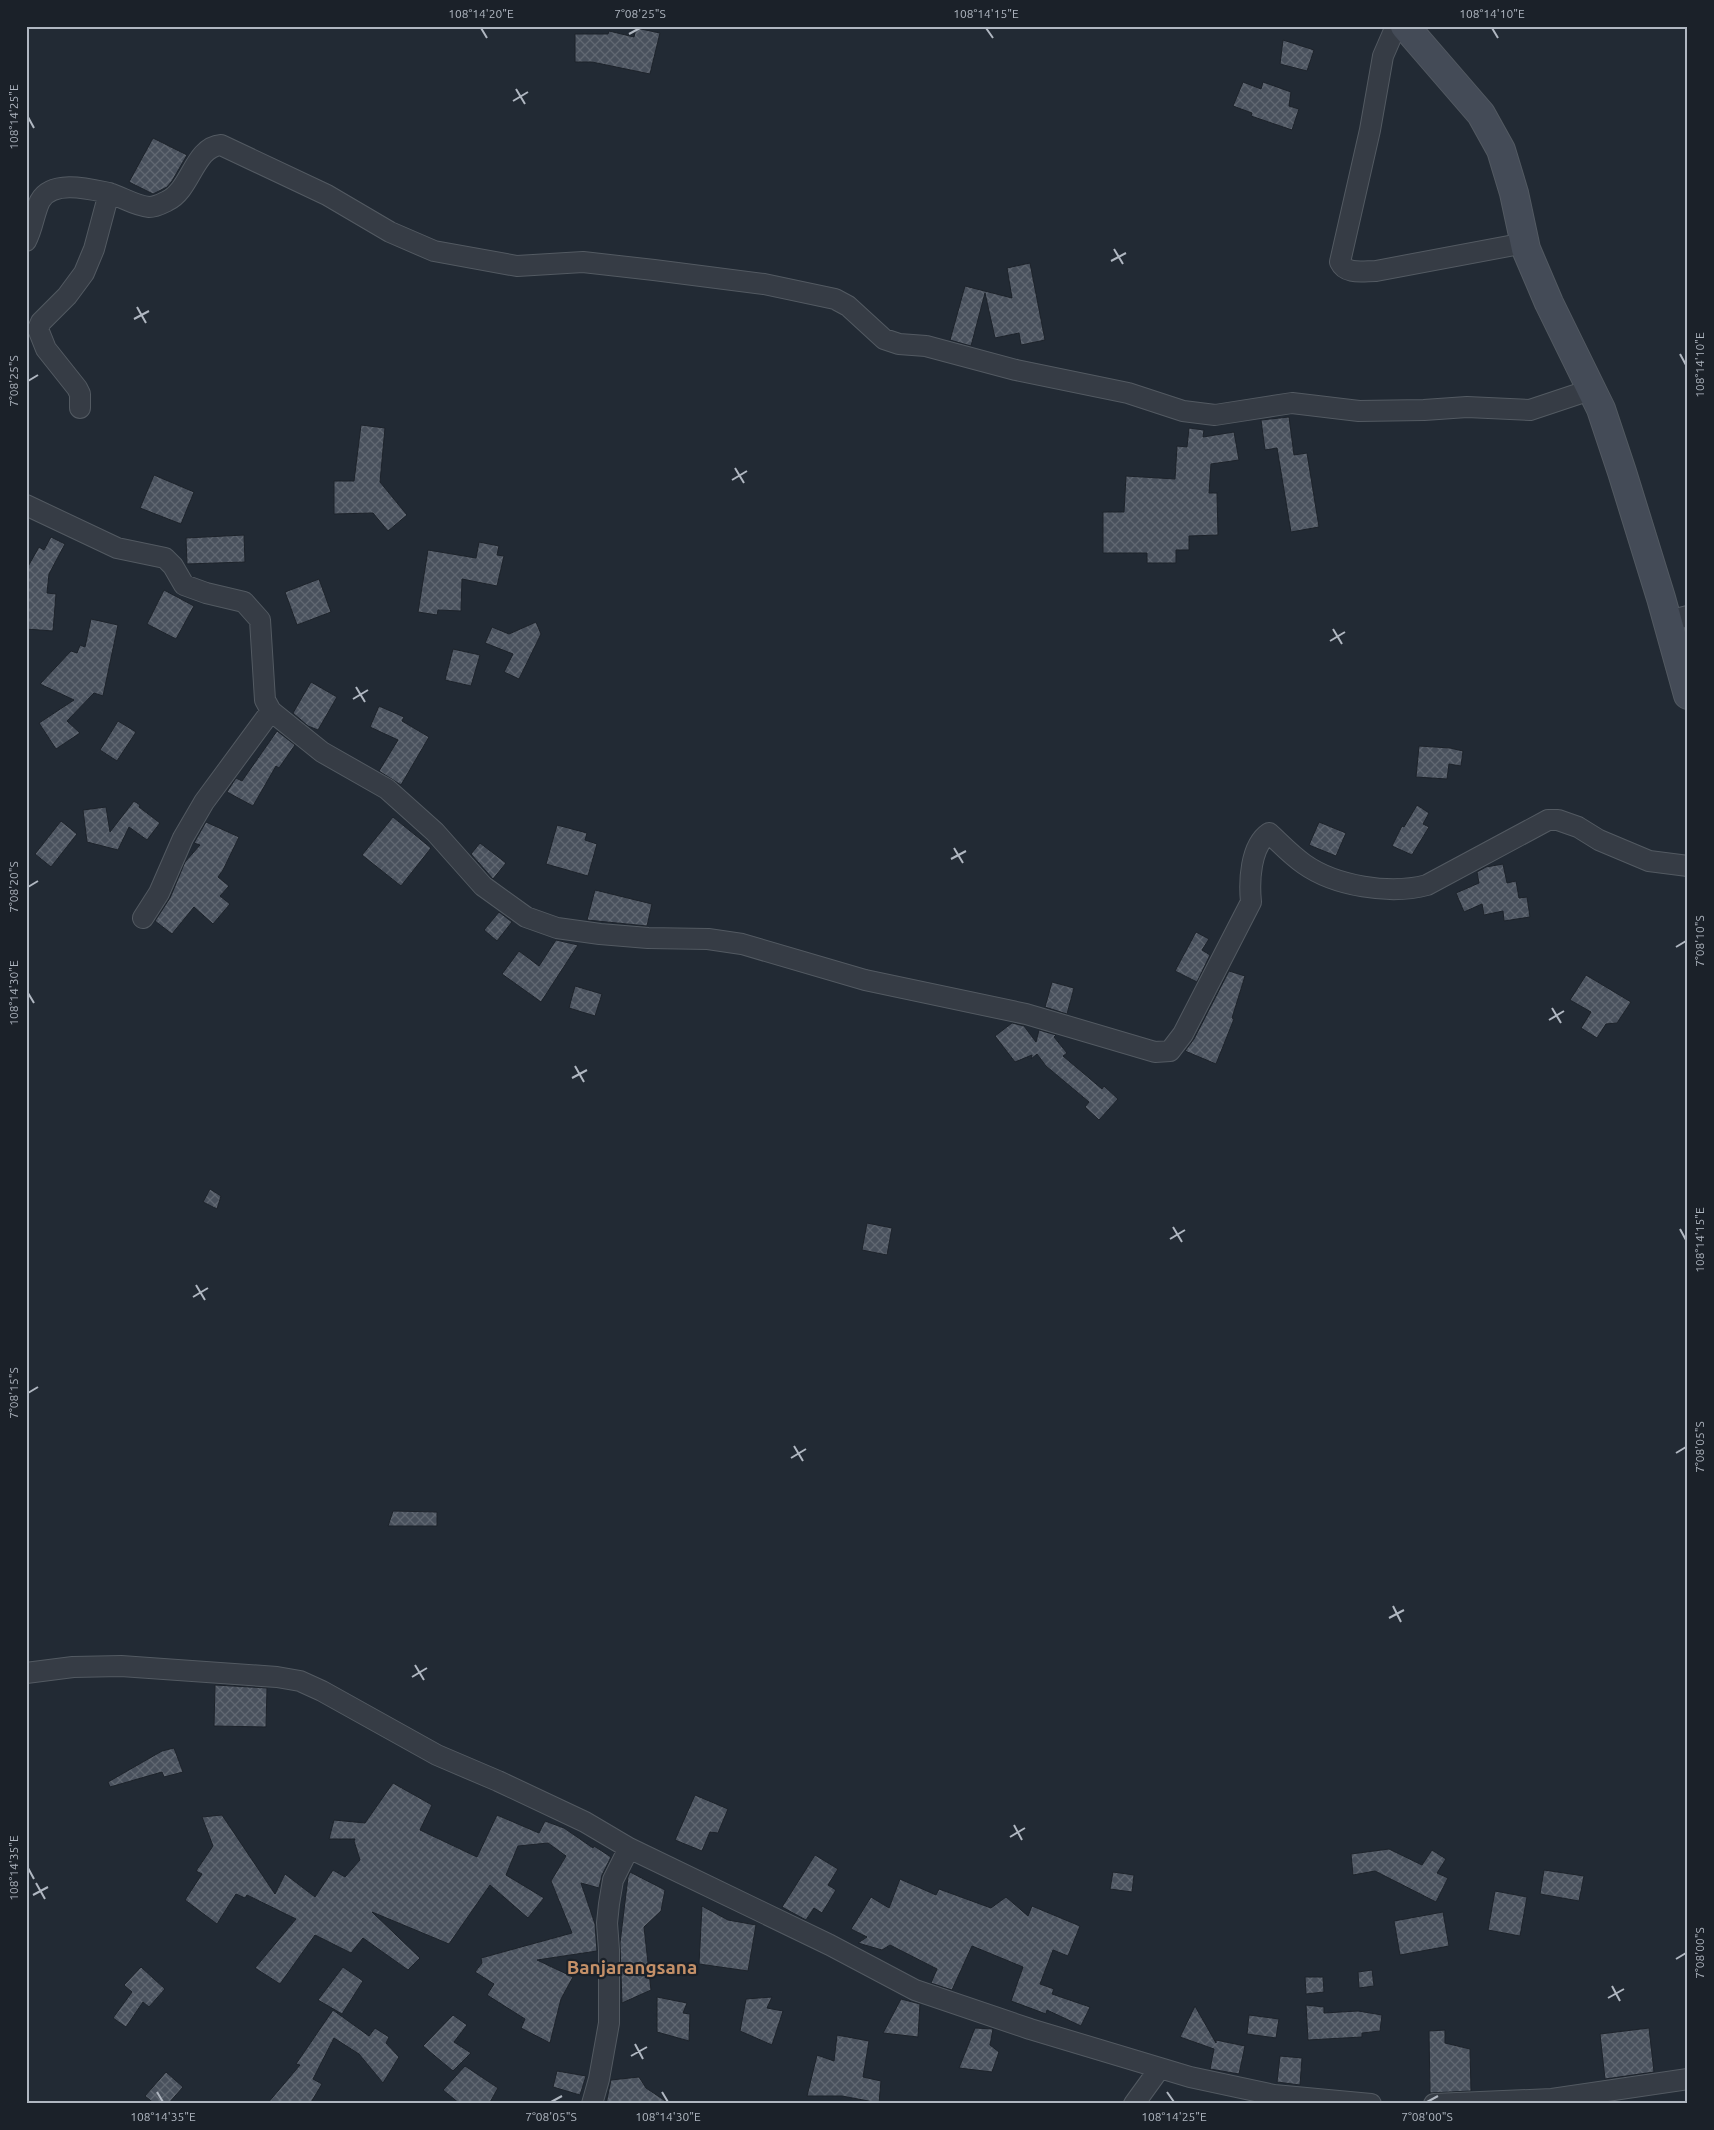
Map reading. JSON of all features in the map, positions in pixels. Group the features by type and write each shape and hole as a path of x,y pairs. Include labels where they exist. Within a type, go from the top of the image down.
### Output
{"street":[{"path":"1396,26 1383,56 1370,130 1340,262 1341,265 1351,272 1376,271 1525,243"},
{"path":"1405,26 1481,114 1501,150 1514,193 1525,243 1549,303 1590,390 1601,409 1619,463 1678,619 1688,694"},
{"path":"26,241 32,232 40,201 52,190 76,188 109,193 148,207 158,206 178,194 209,148 221,145 327,195 390,232 434,251 517,266 584,262 654,270 764,284 835,299 848,306 884,339 899,344 926,346 1016,370 1128,393 1183,411 1215,415 1292,403 1359,411 1467,407 1530,410 1590,390"},
{"path":"80,408 80,394 77,388 46,349 38,329 41,322 67,296 84,272 94,249 109,193"},
{"path":"26,505 116,548 165,558 173,566 184,585 206,593 244,602 260,620 265,700 271,711 322,752 387,789 435,832 483,886 526,917 557,928 600,934 708,940 742,944 865,980 1026,1014 1154,1052 1170,1051 1187,1025 1251,902 1250,884 1252,868 1260,842 1269,833 1303,863 1322,874 1335,880 1368,887 1408,888 1427,885 1548,820 1558,820 1578,827 1599,840 1649,861 1688,866"},
{"path":"143,918 159,893 183,838 204,802 271,711"},
{"path":"26,1673 73,1667 121,1666 277,1677 300,1681 322,1691 437,1755 498,1780 585,1822 629,1848 830,1945 915,1990 1030,2029 1190,2077 1274,2095 1371,2104"},
{"path":"592,2104 599,2079 609,2023 610,1950 607,1923 609,1904 613,1880 629,1848"},
{"path":"1134,2104 1160,2068"},
{"path":"1434,2104 1552,2099 1688,2078"}],"building":[{"path":"636,28 660,33 650,74 592,62 575,62 575,34 608,34 609,31 634,37"},
{"path":"1283,40 1314,50 1307,71 1280,64"},
{"path":"1243,82 1261,89 1263,82 1291,92 1289,106 1299,109 1292,130 1251,116 1252,113 1233,106"},
{"path":"153,138 187,155 167,187 153,194 129,182"},
{"path":"1030,263 1045,340 1021,345 1019,333 995,338 985,293 971,346 950,340 965,286 1012,298 1007,268"},
{"path":"1289,417 1294,455 1307,453 1319,527 1291,532 1277,448 1265,450 1261,420"},
{"path":"361,425 385,428 380,482 407,515 388,531 373,513 334,514 334,481 354,481"},
{"path":"1189,428 1204,430 1203,437 1234,432 1239,460 1211,464 1209,493 1217,493 1218,535 1189,536 1189,550 1176,550 1176,563 1147,563 1147,553 1103,553 1103,512 1124,512 1126,476 1175,479 1177,446 1187,447"},
{"path":"154,475 194,492 181,524 140,508"},
{"path":"244,535 245,562 187,564 186,538"},
{"path":"51,537 65,544 49,574 47,593 56,594 53,631 26,629 26,570 39,547 44,550"},
{"path":"479,542 499,546 497,555 504,556 497,586 462,579 461,611 438,610 437,615 418,612 428,550 476,558"},
{"path":"319,579 331,612 297,625 285,592"},
{"path":"164,590 194,606 176,639 147,624"},
{"path":"91,619 118,625 103,696 94,693 67,721 80,733 56,749 39,723 74,700 40,684 71,651 77,653 80,645 85,647"},
{"path":"536,622 541,634 519,679 504,672 513,654 485,643 492,627 509,634"},
{"path":"453,649 480,655 471,686 445,680"},
{"path":"311,682 337,697 318,730 308,726 293,713"},
{"path":"379,706 404,717 402,721 429,737 401,785 379,771 398,740 370,727"},
{"path":"118,721 136,732 117,761 100,750"},
{"path":"277,731 295,745 279,768 276,766 253,806 227,792 236,778 242,781"},
{"path":"1419,746 1450,748 1463,751 1461,766 1449,764 1447,779 1416,777"},
{"path":"134,801 160,823 147,840 129,827 118,850 87,842 83,810 106,807 110,832"},
{"path":"1417,805 1429,813 1423,824 1429,827 1412,855 1392,846 1402,826 1404,827"},
{"path":"393,817 431,848 401,886 362,855"},
{"path":"61,821 77,834 51,867 35,854"},
{"path":"206,822 239,837 218,877 229,886 220,896 230,904 213,924 194,907 172,934 155,921 170,898 185,862 200,845 194,843"},
{"path":"1319,822 1346,833 1336,856 1309,845"},
{"path":"557,825 587,833 585,840 597,844 588,876 546,864"},
{"path":"480,843 506,863 493,879 471,854"},
{"path":"1503,864 1507,883 1516,881 1519,898 1527,897 1530,917 1504,921 1503,911 1484,915 1482,904 1464,912 1456,893 1479,883 1477,872 1486,867"},
{"path":"595,890 652,904 647,926 587,920"},
{"path":"499,912 512,922 497,941 484,930"},
{"path":"1196,932 1209,939 1202,950 1210,955 1197,982 1175,971"},
{"path":"556,940 578,945 541,1002 502,974 519,951 539,966"},
{"path":"1229,971 1245,976 1232,1018 1234,1019 1216,1064 1185,1051 1194,1039"},
{"path":"1586,975 1631,1002 1617,1023 1606,1024 1597,1038 1581,1028 1591,1012 1570,1000"},
{"path":"1052,982 1074,988 1067,1014 1045,1007"},
{"path":"575,986 602,994 595,1016 569,1008"},
{"path":"1012,1023 1024,1026 1036,1042 1039,1030 1056,1035 1054,1037 1067,1053 1063,1056 1102,1089 1104,1086 1118,1099 1099,1120 1085,1107 1089,1102 1046,1066 1037,1054 1031,1059 1032,1055 1015,1062 995,1036"},
{"path":"210,1189 221,1196 217,1209 203,1202"},
{"path":"867,1223 892,1228 887,1255 862,1250"},
{"path":"393,1511 437,1512 437,1526 388,1526"},
{"path":"215,1685 267,1688 266,1727 214,1726"},
{"path":"174,1748 183,1772 164,1777 162,1772 110,1787 108,1782 162,1751"},
{"path":"393,1783 432,1805 420,1830 477,1857 497,1815 539,1833 545,1821 564,1828 593,1848 594,1846 611,1857 602,1875 599,1888 581,1883 595,1924 597,1951 537,1960 573,1977 561,1999 550,2043 521,2028 525,2019 487,1995 494,1984 475,1972 482,1963 481,1958 572,1933 551,1881 566,1856 548,1843 518,1846 506,1875 544,1898 528,1918 490,1885 449,1944 372,1912 420,1958 408,1970 363,1938 351,1953 315,1935 280,1984 255,1968 296,1919 247,1895 245,1898 236,1894 217,1924 185,1900 202,1874 196,1871 213,1846 202,1817 222,1815 275,1894 285,1874 315,1897 333,1870 345,1877 360,1860 355,1839 329,1839 334,1820 365,1823"},
{"path":"695,1795 728,1809 718,1833 710,1832 702,1851 675,1840"},
{"path":"1389,1849 1422,1865 1432,1850 1446,1859 1437,1873 1448,1878 1436,1902 1375,1871 1353,1875 1351,1854"},
{"path":"815,1855 838,1869 828,1885 836,1890 822,1913 814,1908 806,1920 782,1907"},
{"path":"1544,1870 1584,1876 1579,1901 1540,1894"},
{"path":"630,1872 665,1890 661,1911 644,1927 651,1990 622,2003 620,1943"},
{"path":"1113,1872 1134,1875 1132,1892 1110,1889"},
{"path":"900,1879 936,1895 939,1889 991,1908 1006,1897 1028,1916 1032,1906 1080,1926 1068,1956 1053,1950 1040,1984 1054,1989 1052,1994 1090,2007 1081,2026 1047,2010 1046,2014 1011,2001 1023,1967 972,1946 952,1990 931,1983 937,1969 890,1945 882,1950 858,1943 867,1937 851,1929 871,1897 889,1908"},
{"path":"1495,1891 1527,1897 1520,1936 1488,1930"},
{"path":"702,1906 728,1920 756,1925 748,1971 699,1964"},
{"path":"1443,1912 1449,1946 1400,1955 1394,1921"},
{"path":"141,1967 165,1989 149,2007 143,2002 126,2027 113,2018 132,1992 124,1985"},
{"path":"343,1967 363,1981 342,2014 318,2000"},
{"path":"1372,1970 1374,1986 1359,1988 1358,1972"},
{"path":"1305,1977 1323,1977 1324,1992 1306,1994"},
{"path":"657,1997 687,2003 683,2013 690,2014 689,2041 657,2032"},
{"path":"772,1997 767,2008 783,2011 772,2045 740,2031 746,1999"},
{"path":"901,1999 920,2004 918,2037 883,2033"},
{"path":"1306,2005 1324,2007 1324,2013 1358,2011 1382,2015 1380,2031 1362,2033 1362,2037 1308,2040"},
{"path":"1195,2006 1216,2043 1216,2040 1245,2046 1239,2074 1210,2069 1214,2049 1180,2037"},
{"path":"333,2010 369,2036 375,2028 389,2037 386,2043 399,2057 383,2083 359,2054 334,2038 313,2079 322,2084 310,2104 267,2104 300,2065 296,2064"},
{"path":"453,2015 467,2025 454,2042 471,2053 453,2071 423,2046"},
{"path":"1249,2015 1279,2019 1276,2038 1247,2034"},
{"path":"975,2028 993,2029 990,2045 999,2052 992,2072 959,2068"},
{"path":"1649,2028 1654,2072 1605,2079 1600,2034"},
{"path":"1445,2030 1445,2043 1470,2049 1471,2091 1430,2093 1429,2031"},
{"path":"837,2035 869,2041 863,2077 881,2081 879,2103 842,2096 807,2096 817,2055 834,2061"},
{"path":"1280,2056 1302,2058 1300,2085 1277,2082"},
{"path":"465,2066 498,2088 489,2104 460,2104 443,2090"},
{"path":"557,2071 586,2076 580,2095 553,2087"},
{"path":"166,2072 183,2087 168,2104 155,2104 145,2096"},
{"path":"639,2077 646,2088 670,2104 606,2104 611,2080"}],"district":[{"name":"Banjarangsana","path":"632,1967"}]}
